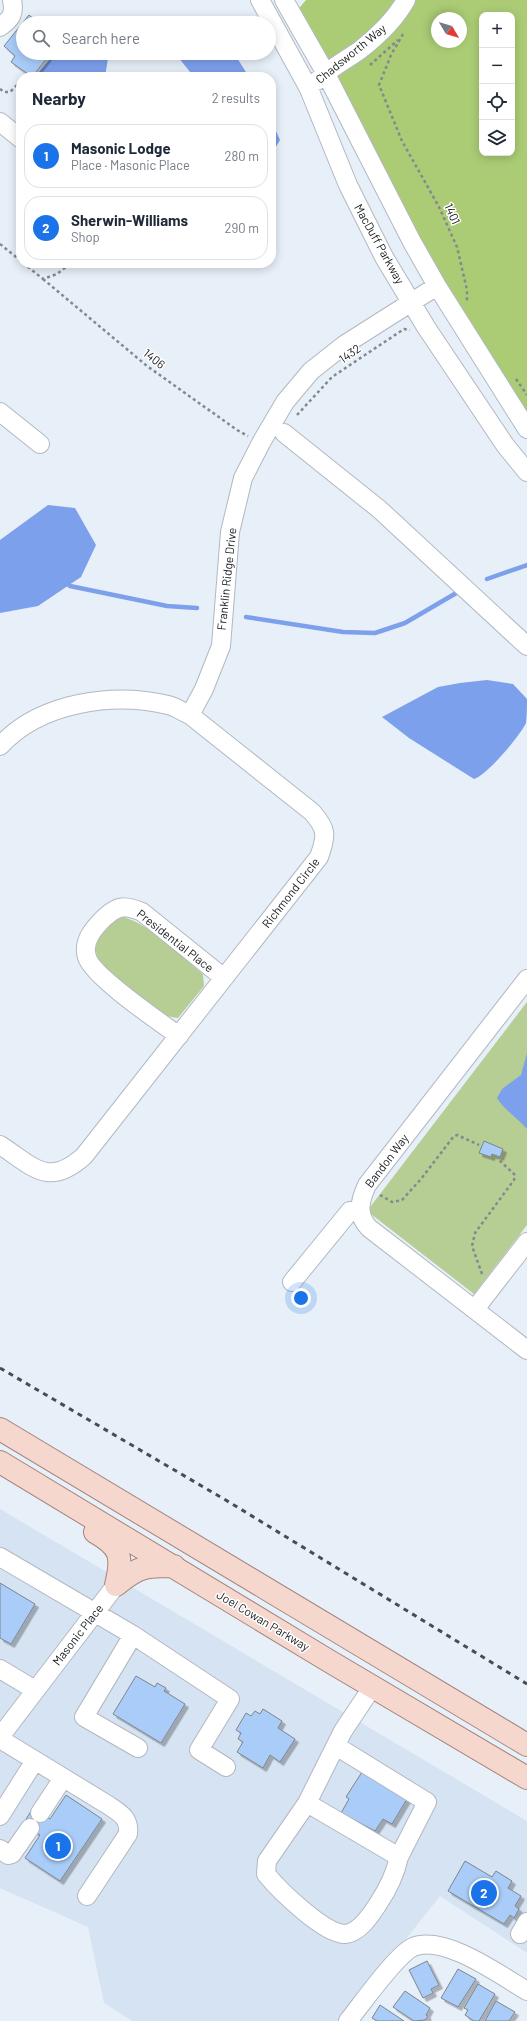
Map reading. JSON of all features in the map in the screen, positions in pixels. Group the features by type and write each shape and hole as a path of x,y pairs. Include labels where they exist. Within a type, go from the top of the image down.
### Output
{"main road":[{"path":"0,1430 527,1744"},
{"name":"Joel Cowan Parkway","path":"0,1462 527,1778"},
{"path":"0,1467 15,1482 38,1498 110,1541 120,1557 121,1568 116,1585"},
{"name":"Masonic Place","path":"116,1585 131,1573 142,1568 174,1566"}],"street":[{"path":"0,27 8,21 14,10 12,0"},
{"name":"MacDuff Parkway","path":"260,0 269,16"},
{"path":"284,0 326,72 376,173 437,286 459,306 527,429"},
{"name":"Chadsworth Way","path":"309,89 326,72 360,50 383,30 398,13 406,0"},
{"name":"MacDuff Parkway","path":"276,29 309,89 348,185 384,257 426,327 505,445 527,472"},
{"path":"0,122 16,135"},
{"name":"Franklin Ridge Drive","path":"190,715 204,689 221,646 230,532 243,478 285,402 311,371 344,345 437,286"},
{"path":"0,412 40,444"},
{"path":"284,432 379,509 527,646"},
{"name":"Richmond Circle","path":"0,746 18,730 40,718 60,709 89,702 137,700 169,706 190,715 312,812 322,824 326,839 319,857 84,1156 71,1167 56,1173 43,1173 0,1145"},
{"name":"Presidential Place","path":"179,1036 98,973 87,958 86,942 96,926 113,910 128,906 142,912 224,978"},
{"name":"Bandon Way","path":"360,1212 361,1198 367,1185 527,979"},
{"path":"292,1282 350,1210 360,1212 363,1222 369,1228 527,1350"},
{"path":"475,1309 527,1242"},
{"path":"0,1557 133,1635 230,1699 199,1750 226,1767"},
{"name":"Masonic Place","path":"0,1734 116,1585"},
{"path":"133,1635 84,1717 138,1748"},
{"path":"0,1668 35,1690"},
{"path":"336,1746 427,1802 399,1857 396,1873 374,1911 357,1929 346,1934 334,1932 320,1924 273,1883 266,1874 267,1862 307,1803 343,1731 373,1686"},
{"path":"0,1739 34,1762 63,1778 122,1815 129,1825 128,1834 87,1896"},
{"path":"0,1816 34,1762"},
{"path":"40,1813 63,1778"},
{"path":"307,1803 399,1857"},
{"path":"0,1849 8,1855 12,1854 30,1828"},
{"path":"348,2021 399,1958 413,1947 441,1945 457,1951 527,1991"}],"path":[{"name":"1401","path":"400,39 391,55 379,84 402,141 440,207 457,247 467,290 459,306 470,308"},
{"path":"0,89 4,92 10,92 16,86"},
{"name":"1406","path":"0,244 16,257"},
{"name":"1406","path":"29,268 147,366 237,430 262,442"},
{"path":"43,279 57,274 65,268"},
{"name":"1432","path":"284,432 306,404 332,377 404,329 417,331 426,327"},
{"path":"514,376 527,395"},
{"path":"364,1192 376,1193 392,1202 402,1200 421,1179 454,1136 457,1135 479,1145"},
{"path":"491,1288 484,1277 472,1246 474,1233 514,1180 515,1175 497,1158"}],"shaded area":[{"path":"0,1509 527,1821 527,1953 440,1896 341,2021 132,2021 104,2003 88,1927 0,1888"}],"green space":[{"path":"306,0 527,0 527,429 437,286 296,12"},
{"path":"124,917 145,927 155,934 203,974 204,986 178,1018 165,1016 101,965 97,957 96,949 98,935 108,924"},
{"path":"527,1002 527,1225 474,1294 367,1211"}],"water":[{"path":"49,60 108,60 106,72 39,72"},
{"path":"181,60 238,60 246,72 190,72"},
{"path":"276,131 280,140 276,147"},
{"path":"48,505 75,508 96,545 81,577 38,606 0,613 0,540"},
{"path":"487,680 513,684 527,699 526,723 523,729 495,763 480,776 474,779 409,738 382,717 438,687"},
{"path":"527,1053 527,1129 504,1107 497,1098 502,1089 521,1075"}],"building":[{"path":"16,31 16,60 45,60 36,72 25,72 11,62 15,56 4,46"},
{"path":"484,1141 503,1149 500,1157 492,1154 491,1157 479,1153"},
{"path":"0,1583 35,1604 11,1644 0,1638"},
{"path":"136,1676 155,1687 157,1683 166,1688 164,1691 185,1704 161,1743 113,1714"},
{"path":"263,1709 282,1721 278,1728 295,1739 280,1762 270,1755 263,1768 237,1752 243,1742 238,1739 241,1733 236,1730 246,1713 251,1716 255,1711 260,1714"},
{"path":"362,1772 407,1799 392,1824 383,1819 375,1831 341,1813 349,1799 346,1797"},
{"path":"66,1795 102,1819 60,1881 25,1858 40,1835 23,1824 33,1808 50,1819"},
{"path":"465,1861 492,1877 496,1871 512,1881 508,1888 521,1896 515,1906 519,1909 514,1918 510,1915 504,1924 448,1891"},
{"path":"427,1961 439,1985 431,1989 433,1993 423,1998 409,1970"},
{"path":"458,1969 476,1979 458,2007 441,1998"},
{"path":"478,1984 495,1994 479,2021 474,2021 465,2015 468,2010 464,2008"},
{"path":"405,1991 430,2008 426,2015 428,2016 425,2020 414,2021 393,2007"},
{"path":"496,2001 515,2012 509,2021 485,2021"},
{"path":"380,2005 404,2021 377,2021 372,2018"}],"waterway":[{"path":"487,579 527,565"},
{"path":"65,582 70,586 167,606 197,608"},
{"path":"246,617 343,632 375,633 405,623 458,592"}],"railway":[{"path":"0,1368 229,1502 527,1684"}],"place":[{"name":"Masonic Lodge","path":"58,1846"},
{"name":"Sherwin-Williams","path":"484,1893"}]}
